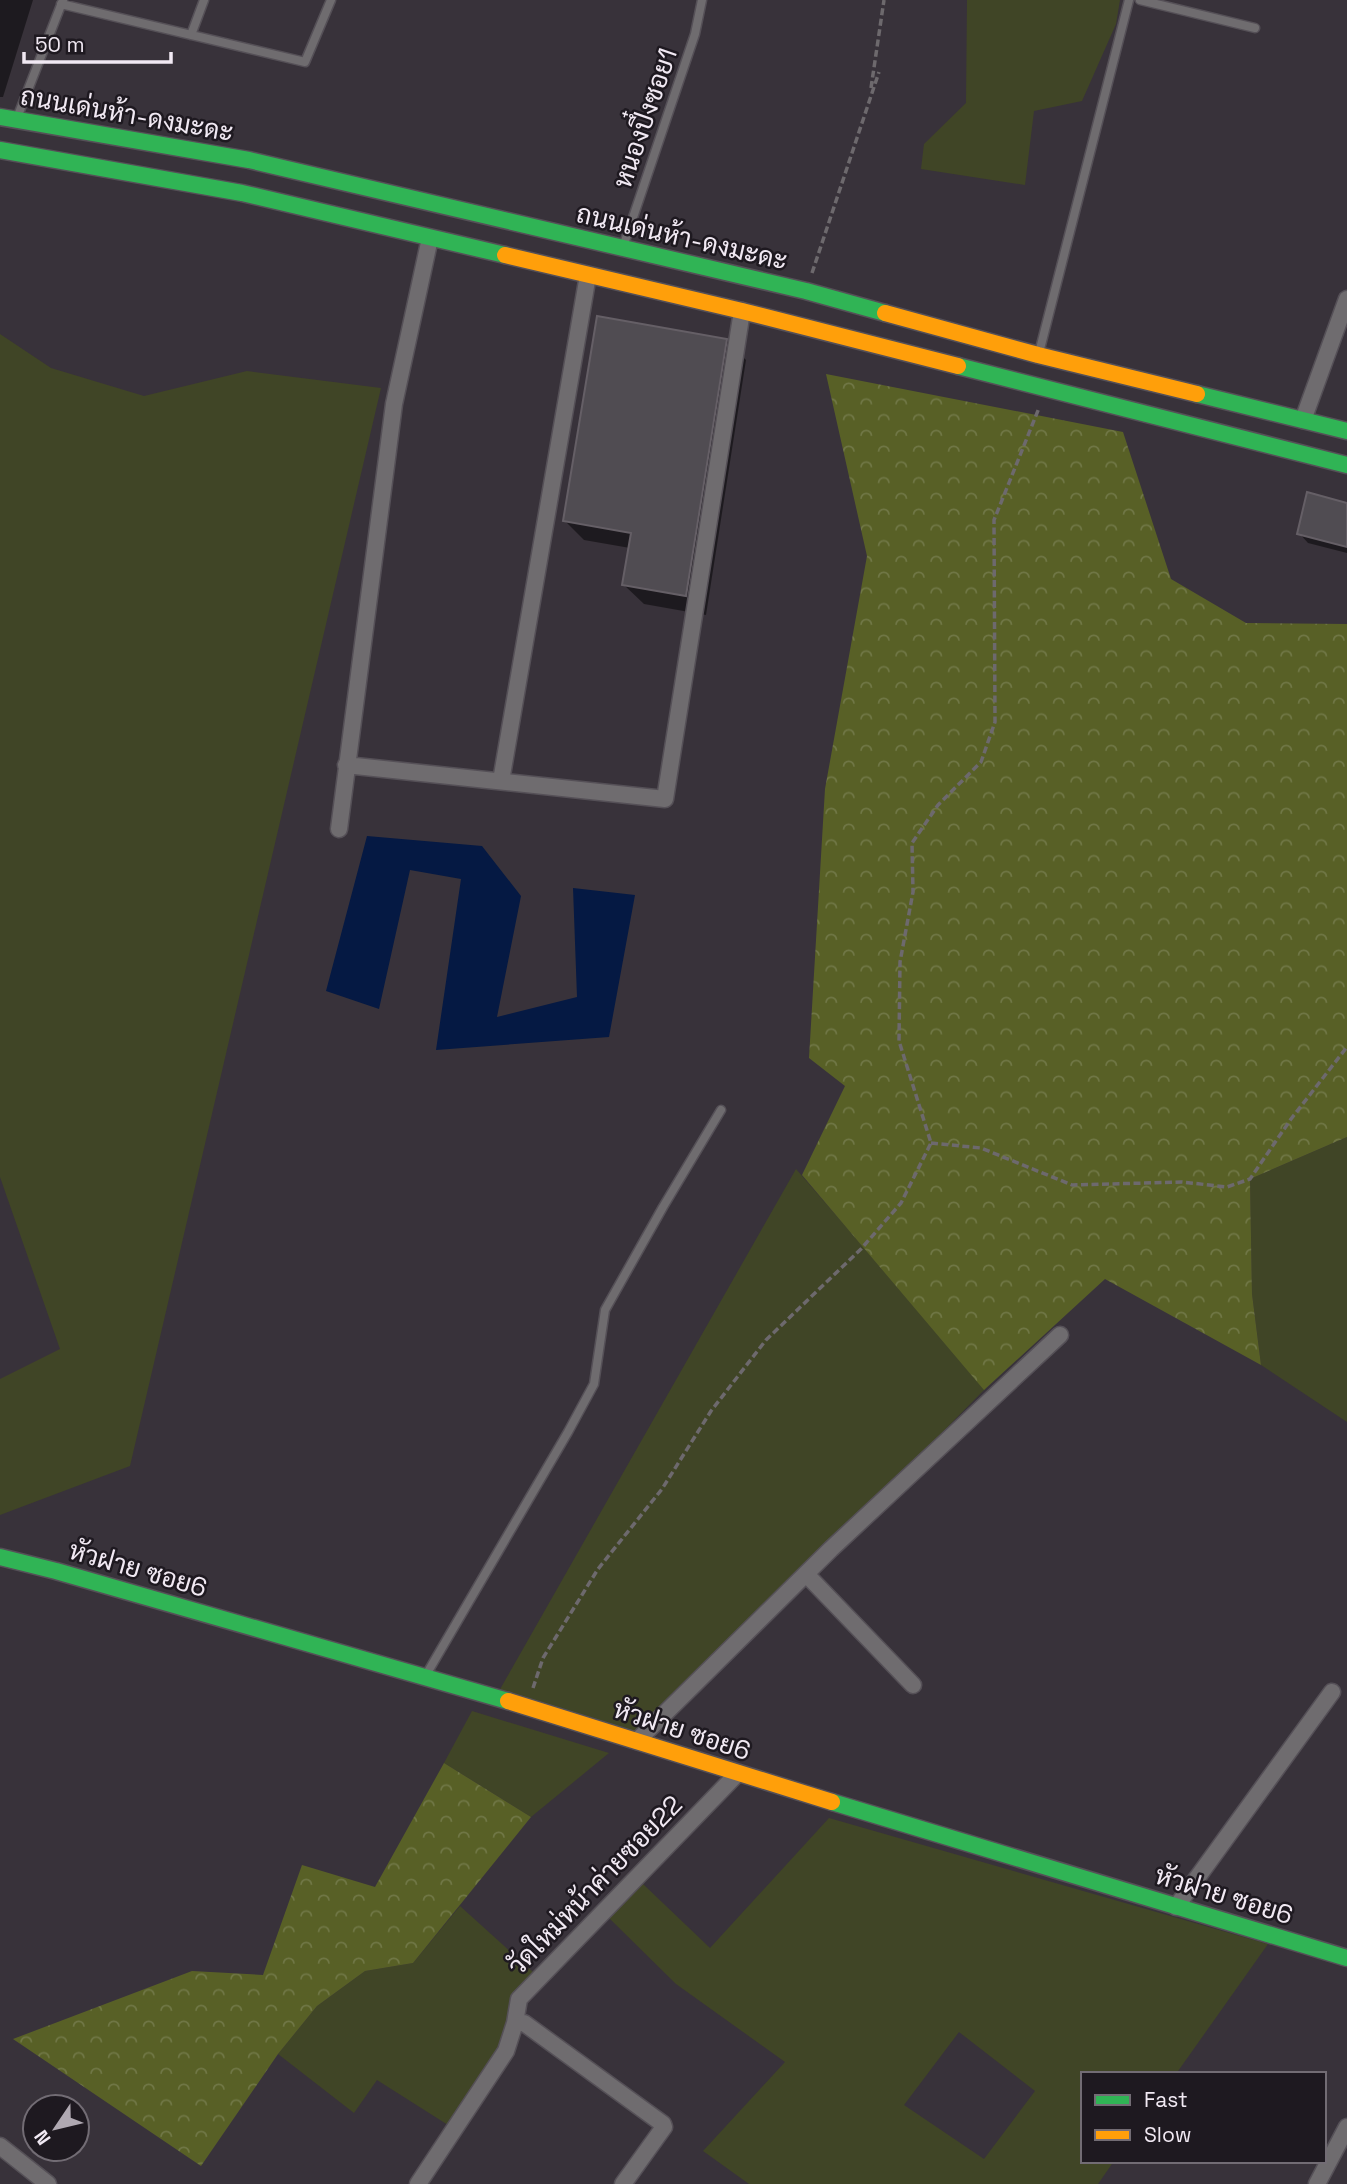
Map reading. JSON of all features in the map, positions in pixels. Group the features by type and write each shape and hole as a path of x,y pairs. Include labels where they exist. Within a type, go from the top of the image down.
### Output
{"main road":[{"name":"ถนนเด่นห้า-ดงมะดะ","path":"8,118 249,160 559,251 588,275 742,311 1347,465"},
{"name":"ถนนเด่นห้า-ดงมะดะ","path":"0,150 242,193 430,238 559,251 622,248 806,291 1038,355 1347,431"},
{"name":"หัวฝาย ซอย6","path":"0,1558 56,1571 526,1706 1347,1958"}],"street":[{"path":"339,829 394,404 430,238"},
{"path":"501,781 588,275"},
{"path":"1303,420 1347,299"},
{"path":"346,765 665,799 742,311"},
{"path":"637,1741 806,1574 1060,1335"},
{"path":"806,1574 913,1685"},
{"path":"1176,1907 1332,1692"},
{"name":"วัดใหม่หน้าค่ายซอย22","path":"418,2184 506,2052 519,1999 738,1773"},
{"path":"514,2023 524,2023 663,2124 664,2127 623,2184"},
{"path":"1317,2184 1347,2127"},
{"path":"0,2146 48,2184"}],"lane":[{"path":"191,35 204,0"},
{"path":"8,118 62,2 305,62 331,0"},
{"name":"หนองปึ๋งซอย1","path":"622,248 695,34 702,0"},
{"path":"1038,355 1129,0"},
{"path":"1140,0 1255,28"},
{"path":"425,1677 594,1384 605,1310 663,1207 722,1111"}],"path":[{"path":"870,101 884,0"},
{"path":"806,291 879,72"},
{"path":"526,1706 543,1658 597,1569 662,1489 711,1411 766,1340 861,1249 901,1203 931,1143 899,1041 900,962 913,891 912,843 938,805 981,762 995,722 994,520 1046,389"},
{"path":"931,1143 981,1148 1072,1185 1182,1182 1227,1186 1250,1179 1291,1119 1347,1047"}],"green space":[{"path":"967,0 1120,0 1116,24 1082,101 1034,111 1025,185 921,169 924,144 966,103"},
{"path":"0,334 51,368 144,396 247,371 381,388 130,1466 0,1515 0,1379 60,1349 0,1177"},
{"path":"826,374 1123,432 1171,579 1246,623 1347,624 1347,1137 1250,1179 1252,1294 1261,1365 1105,1279 984,1390 802,1175 845,1086 809,1058 825,789 867,556"},
{"path":"1347,1137 1347,1422 1261,1365 1252,1294 1250,1179"},
{"path":"796,1169 986,1388 637,1741 495,1698"},
{"path":"472,1711 609,1753 531,1817 444,1763"},
{"path":"444,1763 531,1817 413,1963 365,1971 317,2006 278,2054 201,2166 13,2039 192,1971 263,1975 302,1865 375,1887"},
{"path":"829,1818 1268,1944 1177,2072 1081,2072 1081,2163 1113,2163 1098,2184 749,2184 703,2151 785,2062 676,1984 609,1918 643,1884 710,1948","holes":["959,2032 1035,2091 984,2159 904,2105"]},
{"path":"460,1906 533,1972 514,1994 499,2053 448,2125 377,2080 354,2113 278,2054 317,2006 365,1971 413,1963"}],"water":[{"path":"367,836 482,846 521,896 497,1017 577,997 573,888 635,895 609,1037 436,1050 461,879 410,870 379,1009 326,991"}],"building":[{"path":"597,316 727,339 686,596 622,585 631,533 563,521"},
{"path":"1307,492 1347,503 1347,547 1297,534"}],"traffic: fast":[{"path":"0,117 249,160 806,291 885,313"},
{"path":"0,150 242,193 505,255"},
{"path":"958,366 1347,465"},
{"path":"1197,394 1347,431"},
{"path":"0,1557 508,1701"},
{"path":"832,1802 1347,1958"}],"traffic: slow":[{"path":"505,255 958,366"},
{"path":"885,313 1038,355 1197,394"},
{"path":"508,1701 832,1802"}]}
